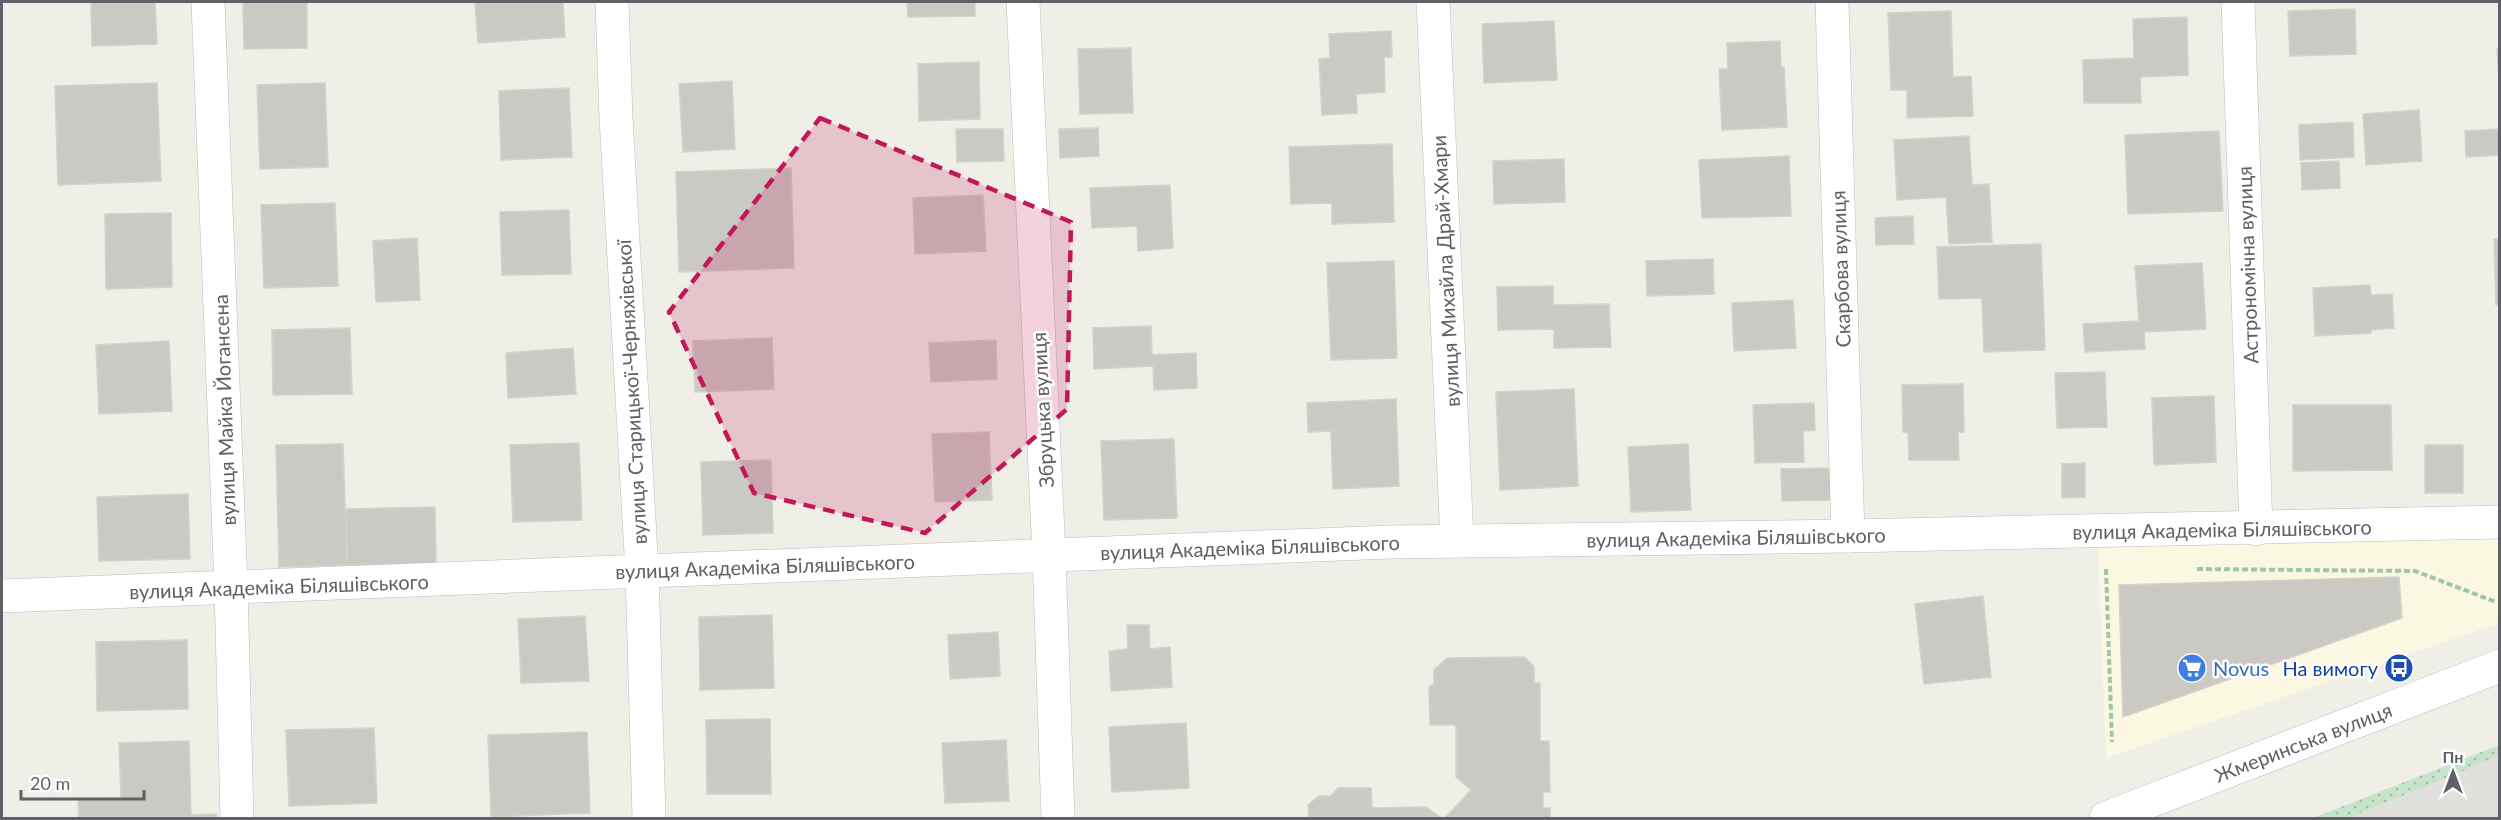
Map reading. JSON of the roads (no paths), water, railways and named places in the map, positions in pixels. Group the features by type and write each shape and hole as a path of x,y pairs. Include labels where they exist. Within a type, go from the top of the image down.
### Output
{"street":[{"name":"вулиця Майка Йогансена","path":"208,2 231,587 237,819"},
{"name":"вулиця Старицької-Черняхівської","path":"612,2 616,130 642,571 649,819"},
{"name":"Збруцька вулиця","path":"1023,2 1050,554 1058,819"},
{"name":"вулиця Михайла Драй-Хмари","path":"1433,2 1457,541"},
{"name":"Скарбова вулиця","path":"1832,2 1848,536"},
{"name":"Астрономічна вулиця","path":"2238,2 2256,529"},
{"name":"вулиця Академіка Біляшівського","path":"2,596 1050,554 1457,541 2256,529 2499,522"},
{"name":"Жмеринська вулиця","path":"2106,819 2499,666"}],"place":[{"name":"Novus","path":"2192,668"},
{"name":"На вимогу","path":"2399,668"}]}
